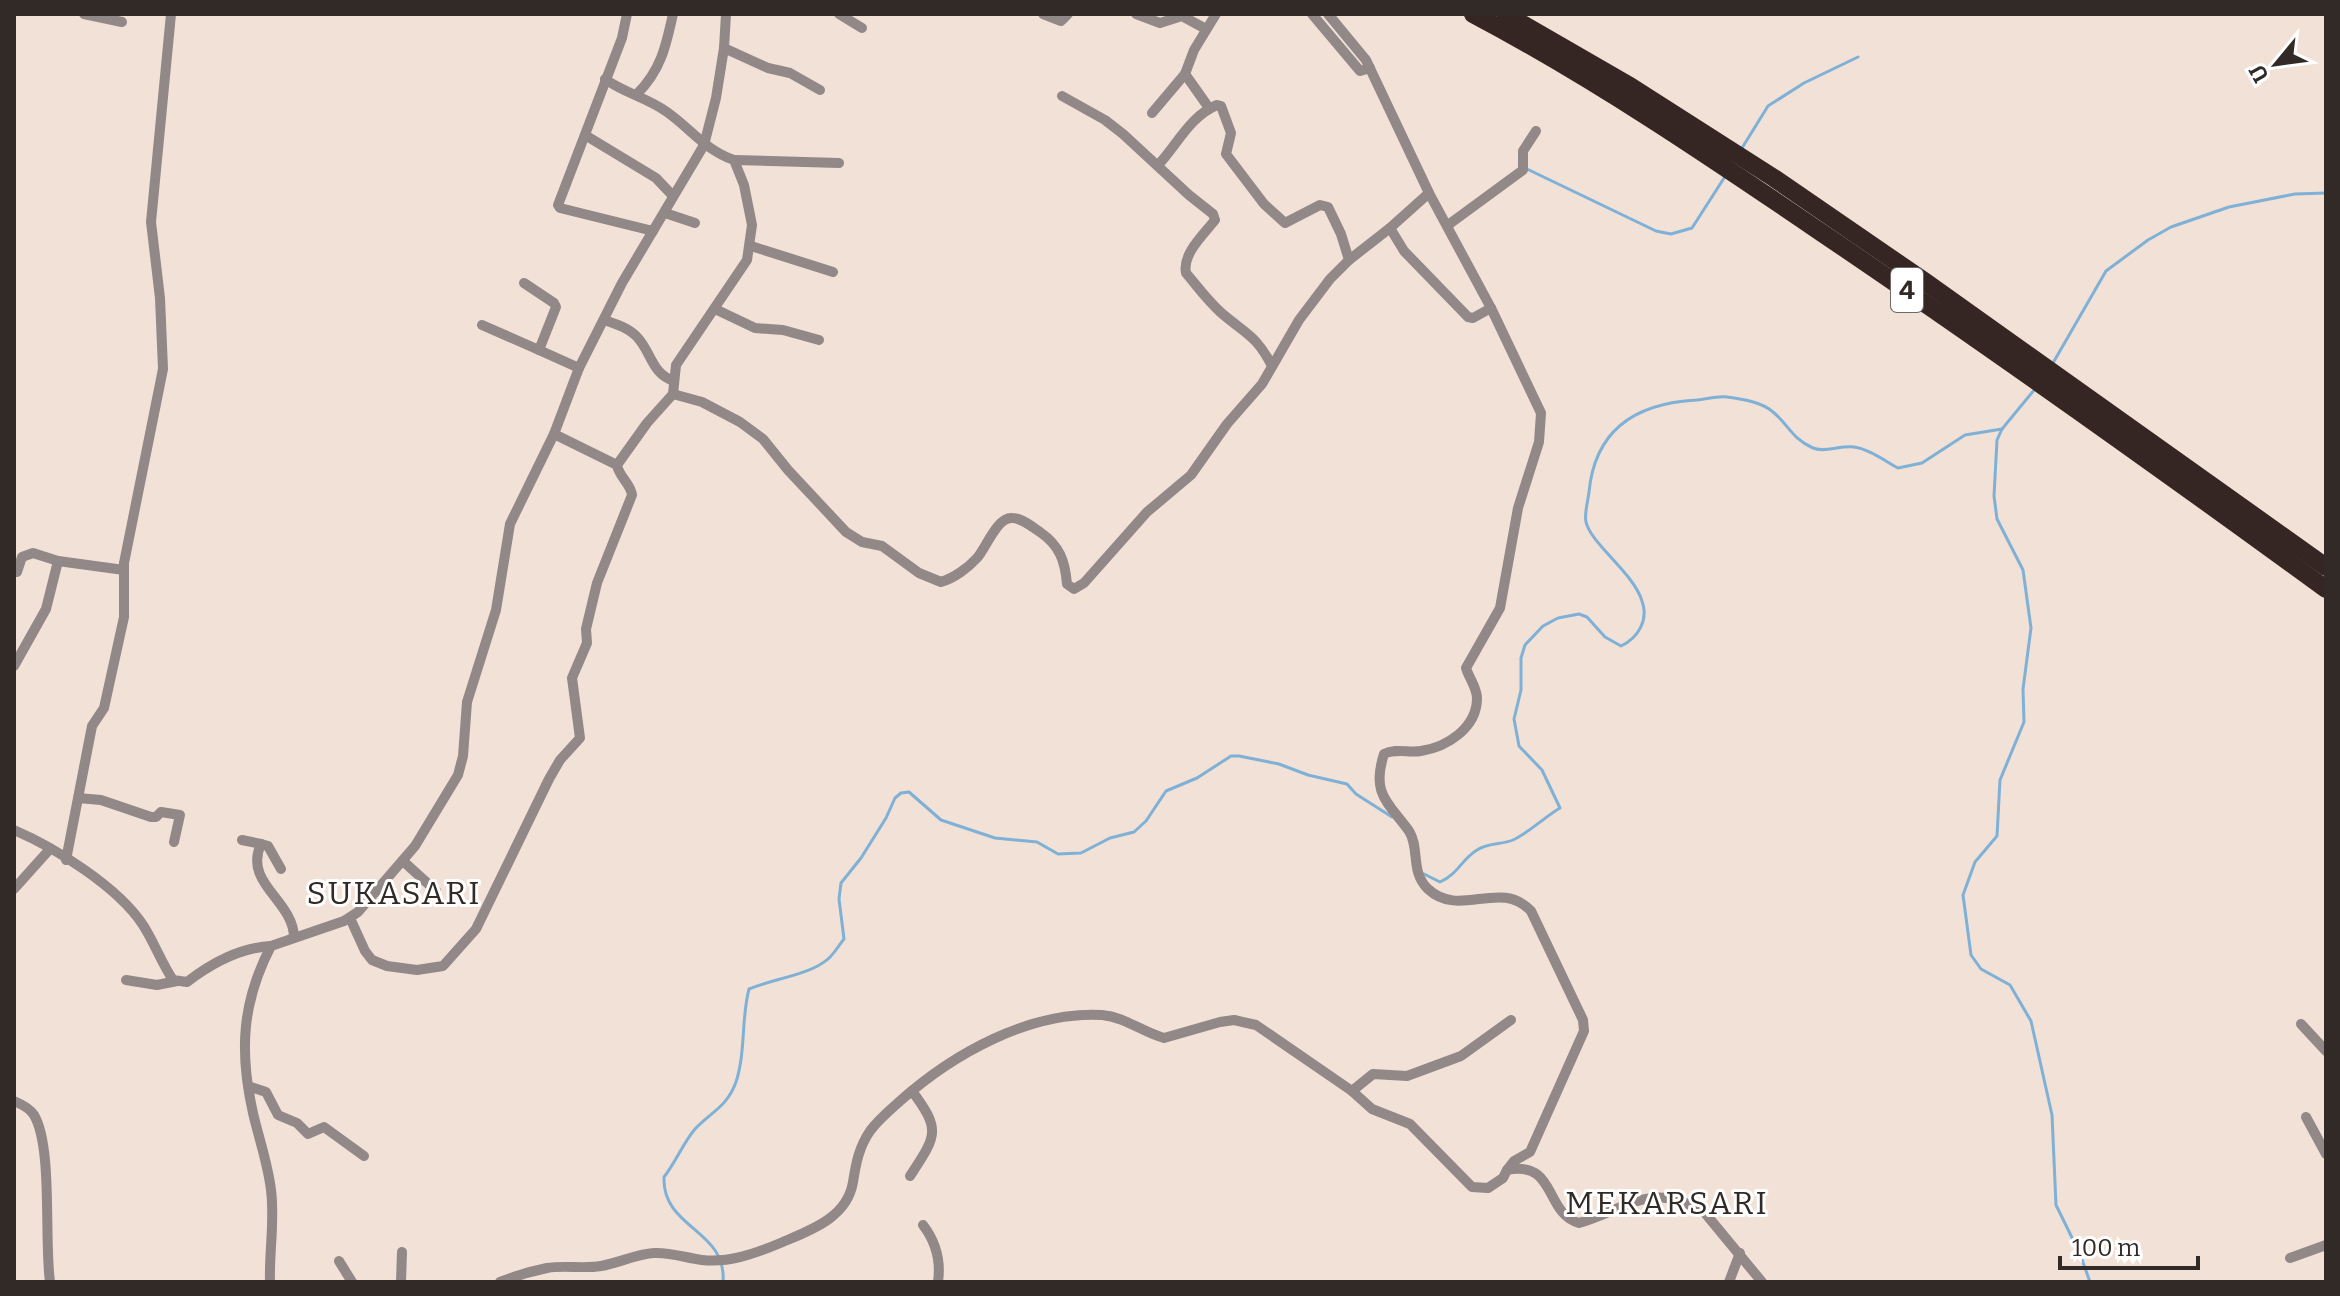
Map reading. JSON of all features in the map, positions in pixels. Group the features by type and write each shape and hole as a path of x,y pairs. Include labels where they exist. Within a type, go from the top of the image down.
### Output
{"highway":[{"name":"4","path":"1473,14 1622,101 1764,193 1914,295 2326,589"},
{"name":"4","path":"1505,14 1630,86 1774,178 2326,567"}],"street":[{"path":"84,14 122,22"},
{"path":"66,860 92,726 104,708 124,617 124,570 163,369 160,298 151,222 171,14"},
{"path":"627,14 622,38 559,207 653,231"},
{"path":"637,94 656,72 666,50 673,14"},
{"path":"126,980 157,985 187,982 240,951 271,946 350,918 403,861 438,811 458,775 463,756 467,702 496,610 510,524 554,434 579,368 622,283 704,145 716,98 726,14"},
{"path":"839,14 862,28"},
{"path":"1043,14 1061,21 1068,14"},
{"path":"1136,14 1160,23 1182,16 1206,29"},
{"path":"1152,113 1185,74 1194,50 1216,14"},
{"path":"500,1282 548,1268 597,1266 656,1253 703,1260 729,1260 804,1233 838,1213 846,1204 856,1160 871,1130 912,1091 964,1054 1004,1034 1048,1021 1096,1015 1126,1021 1164,1038 1234,1020 1256,1025 1352,1091 1372,1109 1416,1129 1472,1187 1488,1188 1503,1178 1514,1161 1530,1152 1584,1031 1583,1020 1531,911 1515,898 1493,897 1458,903 1431,892 1418,874 1413,838 1382,797 1380,777 1384,754 1391,751 1419,752 1450,742 1461,733 1473,713 1477,699 1466,668 1500,608 1518,508 1539,442 1541,413 1491,308 1429,193 1366,60 1312,14"},
{"path":"1328,14 1334,31"},
{"path":"724,48 768,68 790,73 820,90"},
{"path":"1185,74 1209,108"},
{"path":"605,79 667,112 717,154 734,160 839,163"},
{"path":"1062,96 1105,120 1213,214 1215,220 1188,257 1184,266 1186,273 1225,316 1252,335 1272,366"},
{"path":"1158,165 1209,108 1221,106 1230,124 1227,156 1274,215 1289,223 1324,205 1335,222 1349,260"},
{"path":"1448,225 1523,170 1523,151 1536,131"},
{"path":"585,135 656,178 673,196"},
{"path":"350,918 372,960 387,966 417,970 443,966 476,929 549,779 560,760 580,738 572,678 587,643 586,629 597,583 632,495 618,473 617,465 647,423 673,394 676,365 743,268 751,246 752,225 744,185 734,160"},
{"path":"673,394 702,402 740,422 763,439 846,532 862,542 882,546 926,577 941,582 971,565 1002,522 1012,518 1021,520 1049,539 1065,564 1067,584 1074,589 1084,583 1147,512 1191,475 1227,424 1262,384 1299,320 1330,279 1429,193"},
{"path":"665,213 695,223"},
{"path":"1390,228 1404,251 1468,317 1473,318 1491,308"},
{"path":"751,246 833,272"},
{"path":"524,283 556,307 539,350"},
{"path":"715,309 755,328 783,330 819,340"},
{"path":"604,320 620,325 638,339 655,368 663,377 674,381"},
{"path":"482,325 579,368"},
{"path":"554,434 617,465"},
{"path":"14,572 17,572 22,557 27,553 58,561 124,570"},
{"path":"16,660 46,609 58,561"},
{"path":"78,798 101,800 151,817 161,812 180,815 174,842"},
{"path":"14,830 66,860 119,897 137,917 166,970 177,981"},
{"path":"242,840 268,846 281,869"},
{"path":"261,844 256,870 294,924 294,937"},
{"path":"14,889 49,850"},
{"path":"403,861 436,891"},
{"path":"270,1282 271,1190 248,1086 244,1042 251,991 271,946"},
{"path":"1352,1091 1373,1074 1407,1076 1461,1056 1511,1020"},
{"path":"2301,1024 2326,1051"},
{"path":"248,1086 266,1092 278,1115 297,1123 308,1134 324,1127 364,1156"},
{"path":"910,1176 929,1147 933,1133 929,1113 912,1091"},
{"path":"14,1101 33,1112 40,1131 45,1165 50,1282"},
{"path":"2306,1117 2326,1154"},
{"path":"1507,1170 1524,1166 1537,1172 1562,1213 1579,1223 1631,1201 1649,1197 1672,1199 1693,1206 1705,1213 1762,1282"},
{"path":"923,1225 935,1246 938,1282"},
{"path":"2290,1258 2326,1245"},
{"path":"401,1282 402,1252"},
{"path":"1729,1282 1740,1253"},
{"path":"339,1261 352,1282"}],"waterway":[{"path":"1742,148 1768,106 1804,83 1858,57"},
{"path":"1527,169 1656,231 1671,234 1692,228 1726,175"},
{"path":"2053,363 2106,271 2148,240 2171,227 2229,207 2295,194 2326,193"},
{"path":"2035,389 2002,429 1997,440 1994,496 1997,519 2023,570 2031,628 2023,689 2024,722 2000,780 1997,836 1975,862 1963,895 1971,955 1981,969 2010,985 2031,1021 2052,1115 2056,1205 2090,1282"},
{"path":"1424,874 1440,882 1452,875 1477,850 1513,840 1560,808 1542,770 1519,746 1514,719 1521,690 1521,658 1525,645 1543,626 1558,618 1579,614 1587,617 1605,637 1621,646 1640,628 1644,608 1637,590 1589,531 1586,519 1593,470 1600,451 1623,424 1638,414 1675,402 1727,397 1758,403 1813,448 1860,448 1898,468 1922,463 1965,435 2002,429"},
{"path":"723,1282 722,1264 715,1251 673,1208 666,1194 664,1177 695,1129 723,1103 736,1082 749,989 820,964 844,939 839,899 841,883 861,858 895,798 901,793 909,792 941,820 995,838 1037,842 1058,854 1081,853 1110,838 1134,832 1146,821 1166,791 1197,778 1231,756 1239,756 1347,784 1356,794 1392,817"}],"district":[{"name":"SUKASARI","path":"394,893"},
{"name":"MEKARSARI","path":"1667,1203"}]}
